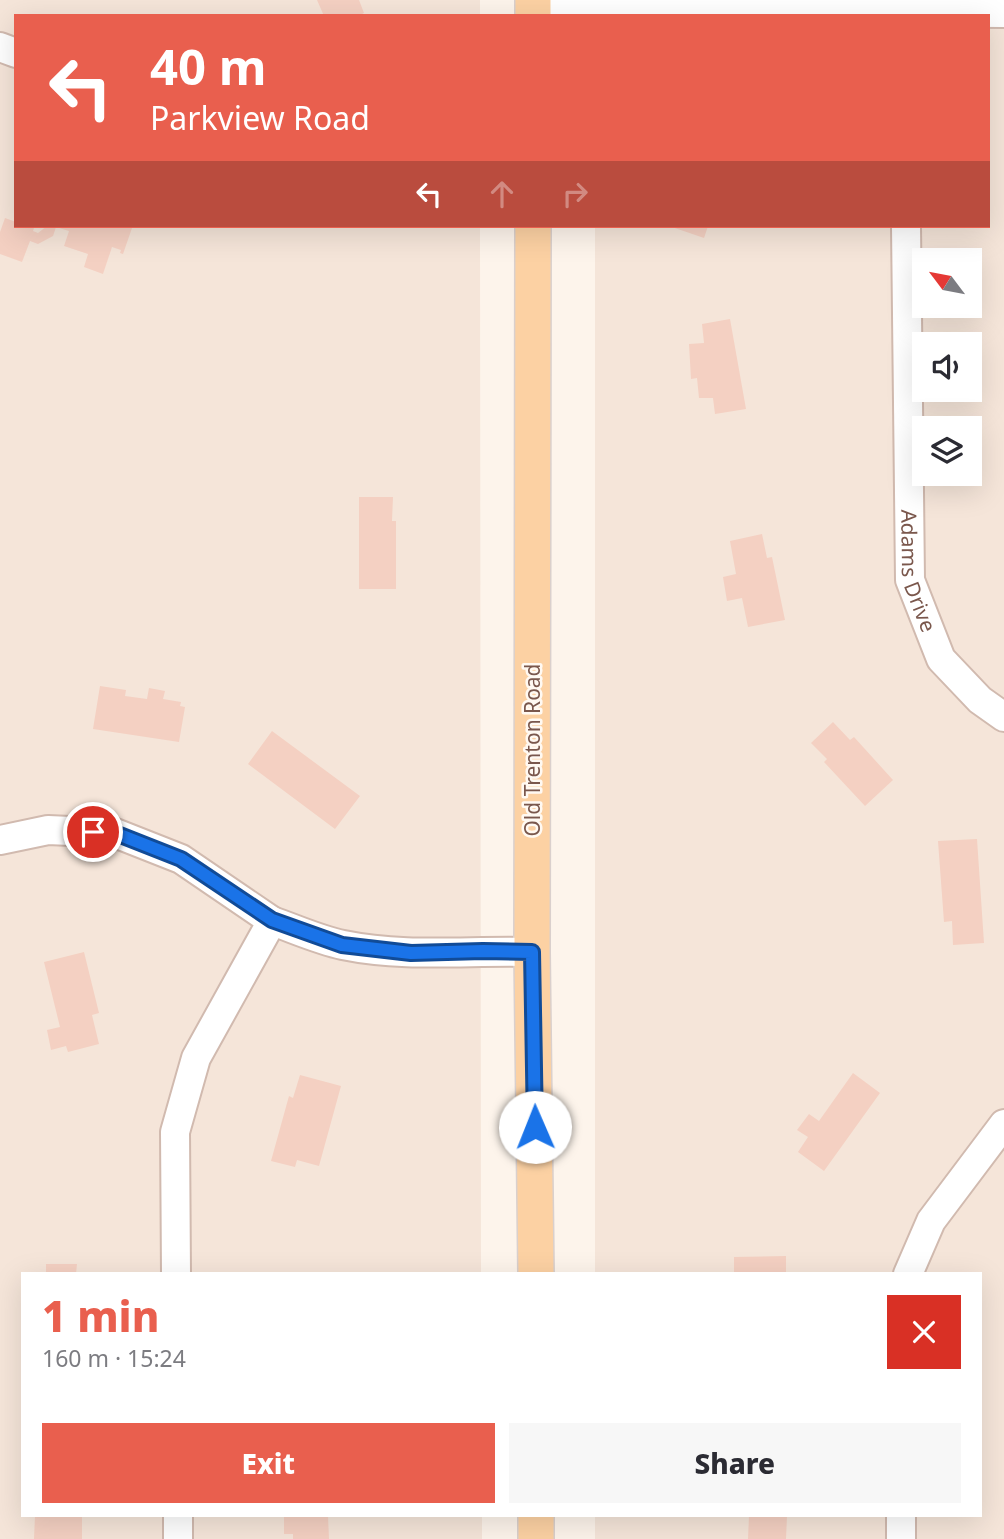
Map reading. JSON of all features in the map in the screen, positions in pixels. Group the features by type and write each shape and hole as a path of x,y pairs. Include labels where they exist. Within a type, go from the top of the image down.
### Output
{"main road":[{"name":"Old Trenton Road","path":"533,228 532,952 536,1272"},
{"path":"536,1517 536,1539"}],"street":[{"path":"533,9 904,10 1004,13"},
{"name":"Adams Drive","path":"906,228 910,580 941,659 980,700 1004,717"},
{"path":"0,840 48,830 115,833 181,859 272,920 342,945 411,953 532,952"},
{"path":"176,1272 175,1132 196,1058 272,920"},
{"path":"909,1272 931,1221 1004,1124"},
{"path":"178,1517 178,1539"},
{"path":"901,1517 901,1539"}],"shaded area":[{"path":"0,0 480,0 480,14 14,14 14,228 480,228 481,1272 21,1272 21,1517 482,1517 482,1539 0,1539"},
{"path":"1004,0 1004,1539 595,1539 595,1517 982,1517 982,1272 595,1272 595,228 990,228 990,15"}],"building":[{"path":"317,0 359,0 364,13 362,14 323,14"},
{"path":"5,218 14,221 14,228 34,228 33,231 38,233 44,228 56,228 53,236 38,244 30,241 22,262 0,254 0,232"},
{"path":"59,228 132,228 123,254 120,253 121,250 112,247 103,274 84,267 88,254 64,246 69,231"},
{"path":"675,228 707,228 704,238"},
{"path":"730,319 746,409 715,414 713,398 699,398 697,378 691,379 689,344 704,343 702,324"},
{"path":"359,497 393,497 392,521 396,521 396,589 359,589"},
{"path":"762,534 767,558 772,557 785,620 748,627 742,598 727,601 723,577 736,574 730,541"},
{"path":"100,686 126,690 125,696 147,699 149,688 165,691 163,699 181,702 180,706 185,707 179,742 93,729"},
{"path":"833,722 850,740 854,737 893,780 865,806 824,762 827,759 811,743"},
{"path":"272,731 360,796 335,829 248,764"},
{"path":"977,839 984,943 953,945 952,921 944,922 938,841"},
{"path":"84,952 99,1013 92,1015 99,1044 68,1052 66,1046 51,1050 47,1030 60,1027 44,962"},
{"path":"853,1073 880,1093 824,1171 798,1152 808,1137 797,1130 809,1114 819,1121"},
{"path":"300,1075 341,1086 319,1166 297,1160 295,1167 271,1161 289,1096 293,1098"},
{"path":"786,1256 786,1272 734,1272 734,1257"},
{"path":"46,1264 77,1264 76,1272 46,1272"},
{"path":"35,1517 82,1517 82,1539 34,1539"},
{"path":"284,1517 328,1517 329,1539 293,1539 293,1534 284,1534"},
{"path":"749,1517 787,1517 786,1539 748,1539"}],"route":[{"path":"93,832 115,833 181,859 272,920 342,945 411,953 532,952 535,1127"}]}
